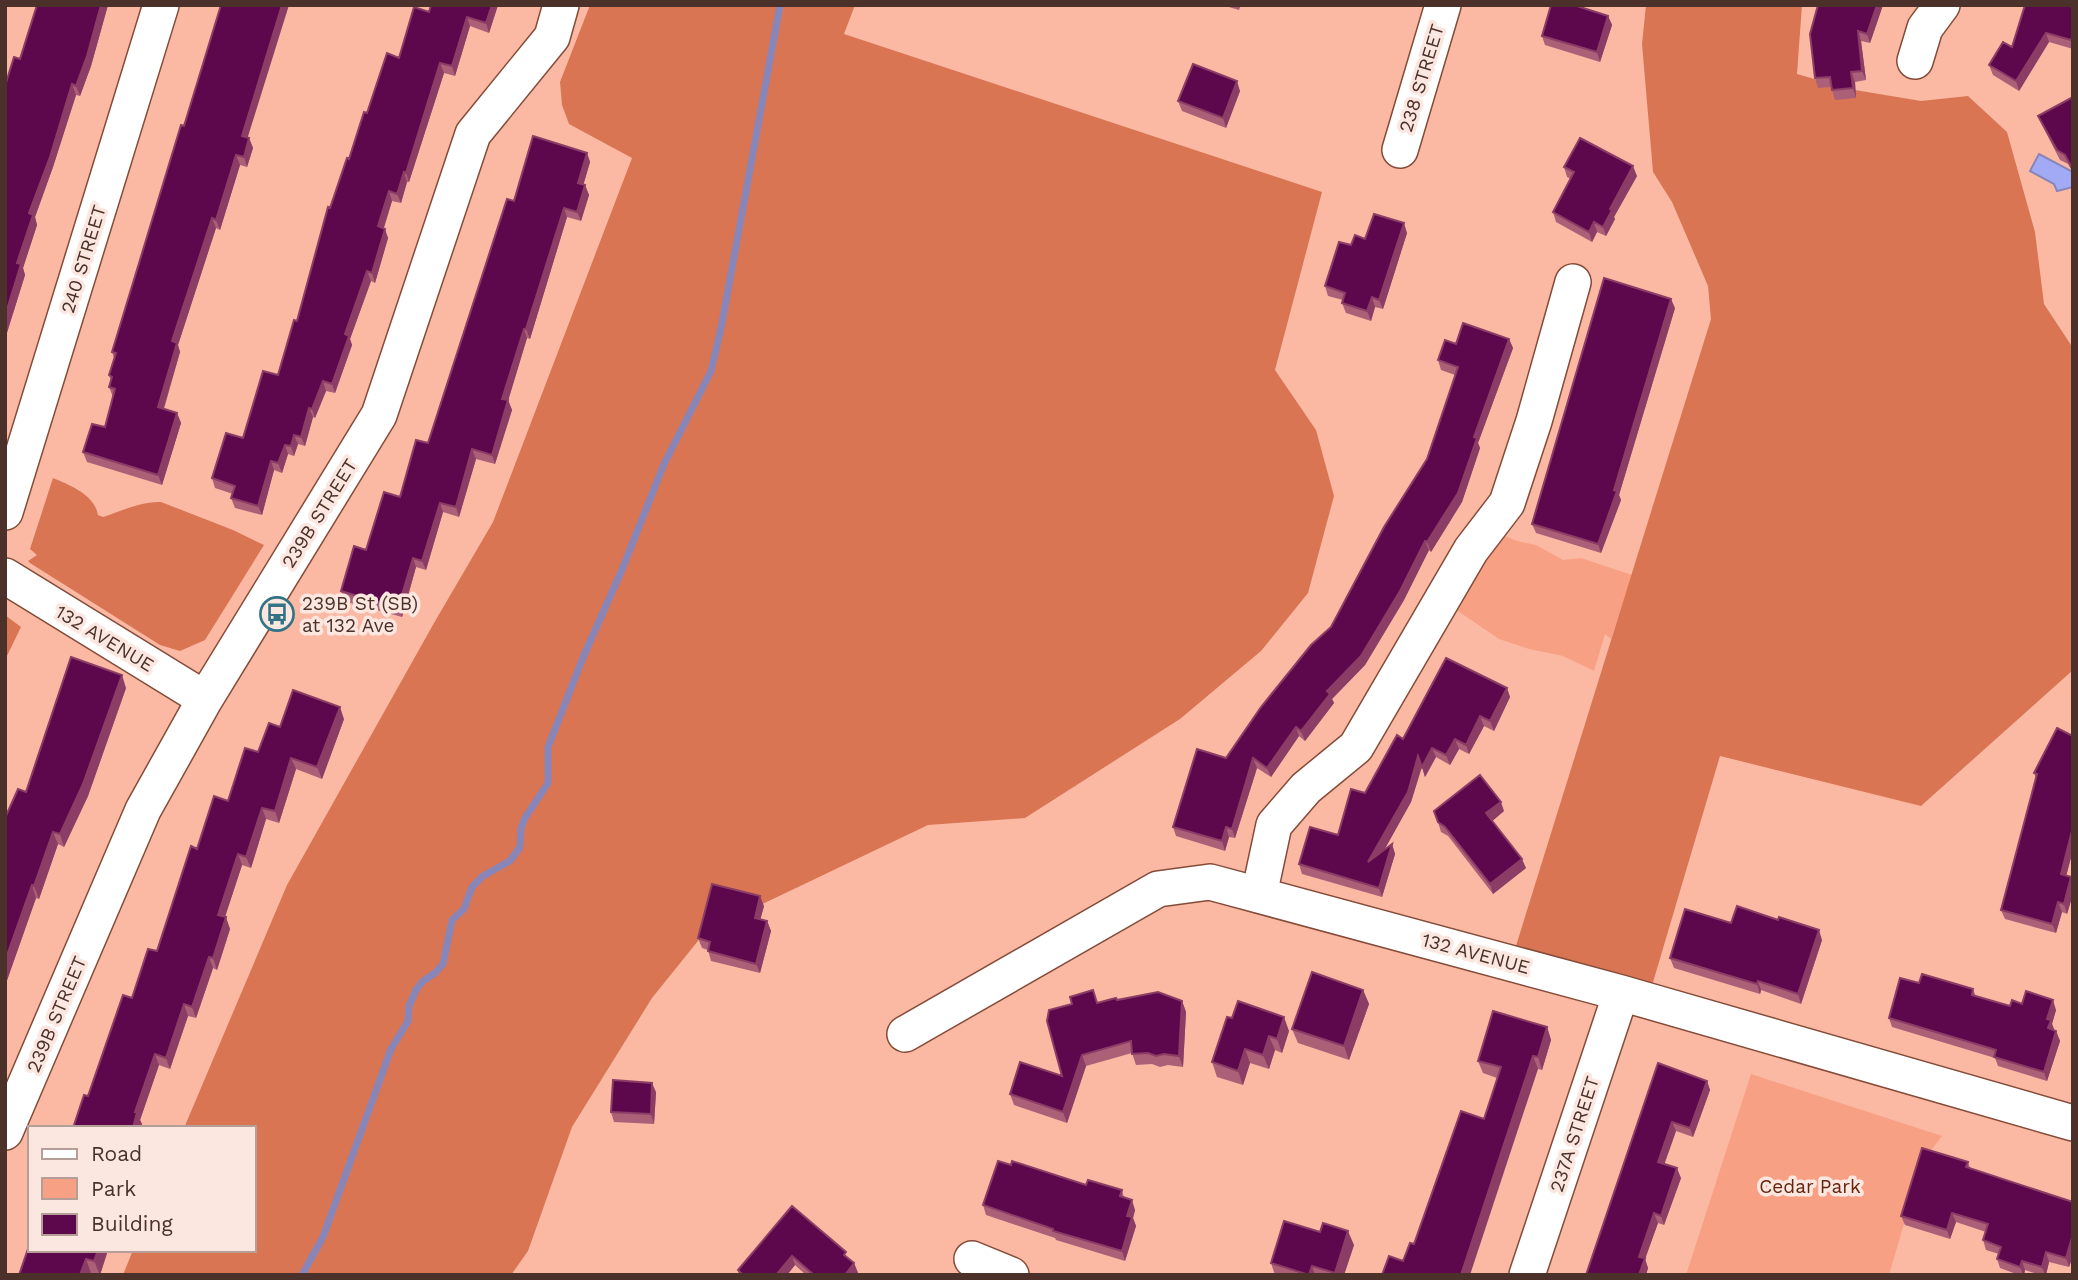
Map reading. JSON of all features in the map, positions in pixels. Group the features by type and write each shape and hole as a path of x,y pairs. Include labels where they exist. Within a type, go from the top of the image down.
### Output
{"street":[{"name":"240 STREET","path":"5,512 161,5"},
{"name":"239B STREET","path":"5,1132 143,810 205,699 379,415 473,134 551,37 561,5"},
{"name":"238 STREET","path":"1400,150 1443,5"},
{"path":"1915,61 1925,28 1942,5"},
{"path":"1259,895 1274,825 1306,789 1356,747 1471,550 1507,503 1534,421 1573,282"},
{"name":"132 AVENUE","path":"5,576 205,699"},
{"name":"132 AVENUE","path":"905,1034 1158,889 1210,882 1621,993 2073,1123"},
{"name":"237A STREET","path":"1527,1275 1621,993"},
{"path":"972,1259 1011,1275"}],"green space":[{"path":"1502,535 1536,545 1563,560 1581,558 1632,575 1611,639 1605,634 1594,671 1563,656 1499,639 1455,609 1475,573"},
{"name":"Cedar Park","path":"1751,1074 1942,1136 1922,1162 1889,1275 1686,1275"}],"shaded area":[{"path":"590,5 855,5 844,34 1322,192 1275,370 1316,430 1334,496 1308,593 1261,651 1180,719 1025,818 928,825 706,931 652,998 572,1127 528,1251 511,1275 123,1275 132,1252 256,1252 256,1126 185,1126 287,885 493,522 632,158 569,124 562,105 560,82"},
{"path":"1646,5 1802,5 1797,74 1849,89 1921,101 1968,96 2007,132 2035,232 2044,304 2073,348 2073,670 1921,806 1720,756 1651,989 1515,949 1711,319 1708,286 1672,202 1653,172 1642,44"},
{"path":"53,478 87,496 98,515 103,517 139,505 161,502 264,545 205,640 180,651 160,645 28,561 37,555 30,549"},
{"path":"5,615 21,627 5,660"}],"water":[{"path":"2039,154 2073,172 2073,187 2057,191 2054,184 2030,171"}],"building":[{"path":"37,5 101,5 87,56 76,86 72,84 50,157 29,213 33,215 17,263 21,264 5,316 5,86 14,57 20,59"},
{"path":"221,5 282,5 242,136 249,138 244,157 236,155 216,220 212,218 172,341 177,343 158,407 177,413 158,475 83,452 92,424 105,427 115,389 109,387 112,377 109,375 116,353 112,352 181,125 184,126"},
{"path":"431,5 492,5 486,23 467,17 452,66 440,63 406,173 404,172 397,194 389,191 378,226 385,229 372,273 367,271 345,334 349,336 332,384 323,381 312,409 309,408 301,437 294,435 291,446 285,445 278,463 271,461 258,506 231,498 235,486 212,478 226,433 243,438 263,371 278,375 294,320 297,321 328,207 330,208 347,158 349,159 364,112 367,113 387,53 399,58 414,7 429,12"},
{"path":"1551,5 1574,5 1608,16 1597,52 1542,36"},
{"path":"1818,5 1877,5 1867,34 1858,31 1862,71 1851,72 1853,88 1832,90 1830,77 1815,78 1810,34"},
{"path":"2025,5 2073,5 2073,35 2071,40 2046,33 2016,81 1989,65 2003,42 2012,47"},
{"path":"1193,64 1237,81 1223,118 1178,101"},
{"path":"2073,97 2073,170 2065,155 2057,150 2038,116"},
{"path":"533,136 587,153 578,183 585,185 577,212 564,208 502,399 508,400 492,455 472,449 456,507 440,503 422,561 413,558 398,608 341,591 354,546 366,550 384,492 400,497 416,440 428,443 507,199 514,201"},
{"path":"1580,138 1633,166 1603,227 1594,222 1589,232 1553,212 1574,172 1564,167"},
{"path":"1374,214 1404,223 1379,300 1372,297 1367,311 1342,303 1345,293 1325,286 1339,242 1351,245 1355,235 1365,239"},
{"path":"1604,278 1671,299 1614,490 1617,491 1598,544 1532,524"},
{"path":"1463,323 1509,339 1474,437 1477,438 1458,493 1427,542 1425,541 1400,591 1361,656 1327,691 1330,694 1301,731 1296,727 1267,768 1253,758 1232,829 1226,827 1222,841 1173,827 1197,749 1226,758 1261,707 1311,645 1331,627 1384,527 1427,459 1458,367 1438,360 1445,340 1456,344"},
{"path":"71,657 122,675 83,784 60,834 53,832 5,961 5,818 18,789 26,792"},
{"path":"1446,658 1507,688 1490,721 1480,716 1466,745 1455,739 1446,755 1432,748 1422,767 1418,756 1408,792 1368,862 1392,844 1379,888 1299,864 1310,827 1338,835 1351,789 1365,793 1397,735 1403,739"},
{"path":"293,690 340,707 317,767 291,758 275,811 262,808 246,857 238,854 218,915 226,917 213,958 209,957 192,1007 184,1004 166,1058 155,1054 135,1112 134,1126 74,1126 84,1095 88,1096 123,995 132,998 148,949 157,951 191,846 197,849 214,796 228,801 245,748 258,752 269,723 280,727"},
{"path":"2057,728 2073,736 2073,827 2061,874 2071,877 2064,904 2058,902 2052,924 2001,910 2037,774 2034,773"},
{"path":"1480,775 1501,802 1486,813 1522,859 1490,884 1445,827 1438,822 1434,811"},
{"path":"712,884 760,896 755,918 767,921 756,964 708,951 710,942 698,938"},
{"path":"1737,906 1819,930 1798,994 1670,958 1685,909 1731,923"},
{"path":"1312,972 1363,990 1344,1046 1292,1029"},
{"path":"1922,974 1973,989 1972,995 2010,1006 2012,1000 2022,1004 2026,991 2053,1000 2047,1019 2051,1020 2048,1028 2056,1031 2044,1072 1994,1057 1996,1050 1889,1018 1900,978 1919,983"},
{"path":"1093,990 1097,1003 1158,992 1182,1001 1179,1056 1132,1054 1131,1041 1082,1055 1063,1112 1010,1094 1020,1062 1062,1076 1047,1021 1049,1010 1072,1004 1070,997"},
{"path":"1238,1001 1284,1017 1277,1039 1269,1036 1263,1055 1245,1049 1238,1071 1212,1062 1227,1017 1232,1018"},
{"path":"1493,1011 1547,1027 1538,1057 1533,1056 1461,1275 1382,1275 1389,1256 1403,1261 1410,1243 1414,1244 1461,1111 1484,1119 1501,1067 1478,1061"},
{"path":"1658,1063 1707,1081 1690,1128 1672,1122 1658,1162 1677,1168 1661,1216 1654,1213 1639,1257 1645,1258 1639,1275 1586,1275"},
{"path":"613,1080 652,1083 651,1114 611,1112"},
{"path":"1922,1148 1968,1162 1966,1167 2073,1202 2073,1234 2066,1258 2046,1252 2042,1267 2022,1261 2020,1267 1997,1259 2001,1247 1983,1240 1988,1224 1952,1213 1947,1230 1901,1216"},
{"path":"998,1161 1011,1165 1012,1161 1086,1185 1088,1180 1122,1190 1120,1196 1132,1200 1127,1216 1132,1217 1122,1251 1053,1231 983,1205"},
{"path":"792,1206 846,1252 844,1255 854,1263 845,1275 814,1275 792,1256 776,1275 743,1275 738,1270"},
{"path":"1284,1221 1320,1232 1323,1223 1348,1231 1335,1273 1312,1266 1309,1275 1271,1263"},
{"path":"28,1249 28,1252 97,1252 94,1261 86,1259 80,1275 19,1275"}],"waterway":[{"path":"302,1275 323,1237 391,1049 408,1021 409,1006 416,990 443,964 452,920 464,909 472,887 483,876 510,861 520,847 521,828 525,818 548,783 548,747 584,655 664,464 711,371 780,5"}],"place":[{"name":"239B St (SB) at 132 Ave","path":"277,614"}]}
